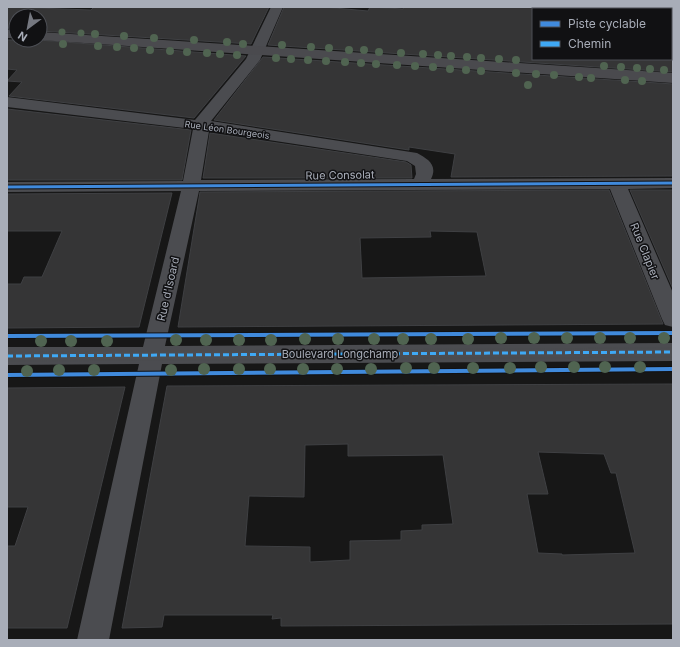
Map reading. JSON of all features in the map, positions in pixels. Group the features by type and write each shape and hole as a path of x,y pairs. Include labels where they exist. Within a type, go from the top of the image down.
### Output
{"main road":[{"path":"48,36 258,49 673,78"}],"street":[{"name":"Rue d'Isoard","path":"93,640 153,355 191,186 204,119 253,60 277,7"},
{"name":"Rue Léon Bourgeois","path":"7,102 202,126 411,157 423,163 425,176 420,184"},
{"name":"Rue Clapier","path":"617,183 673,319"},
{"name":"Rue Consolat","path":"7,187 673,183"},
{"name":"Boulevard Longchamp","path":"7,356 673,352"}],"shaded area":[{"path":"530,7 673,7 673,10 672,8"}],"building":[{"path":"7,7 35,8 8,8 7,28"},
{"path":"94,7 269,7 251,44 48,31 48,8 91,10"},
{"path":"284,7 323,7 368,11 370,7 403,9 404,7 533,7 532,60 673,59 673,72 268,45"},
{"path":"7,40 8,48 48,48 48,41 246,56 194,118 9,96 22,82 7,81 17,70 7,69"},
{"path":"263,57 673,84 673,176 451,177 455,154 409,147 409,150 214,120"},
{"path":"7,109 191,130 182,180 7,180"},
{"path":"210,133 406,162 411,165 412,178 203,178"},
{"path":"609,190 663,324 178,327 200,192","holes":["430,231 477,232 486,276 362,278 360,238 431,237"]},
{"path":"630,190 673,190 673,289"},
{"path":"172,193 139,327 7,328 7,284 21,284 24,277 42,277 62,231 7,231 7,194"},
{"path":"673,384 673,624 281,626 281,618 272,619 273,615 164,615 162,627 122,628 167,386","holes":["348,444 348,456 443,455 453,524 422,525 422,530 401,531 401,540 350,541 350,560 310,562 310,547 245,546 249,496 304,497 305,445","538,452 604,454 611,473 616,473 635,553 562,555 538,553 527,494 548,494"]},
{"path":"125,387 67,628 7,628 7,546 15,546 28,507 7,507 7,388"}],"tram line":[{"path":"7,352 673,348"},
{"path":"7,361 673,357"}],"marked path":[{"path":"7,356 673,352"}],"cycle path":[{"path":"7,187 673,183"},
{"path":"7,336 673,333"},
{"path":"7,375 673,369"}]}
